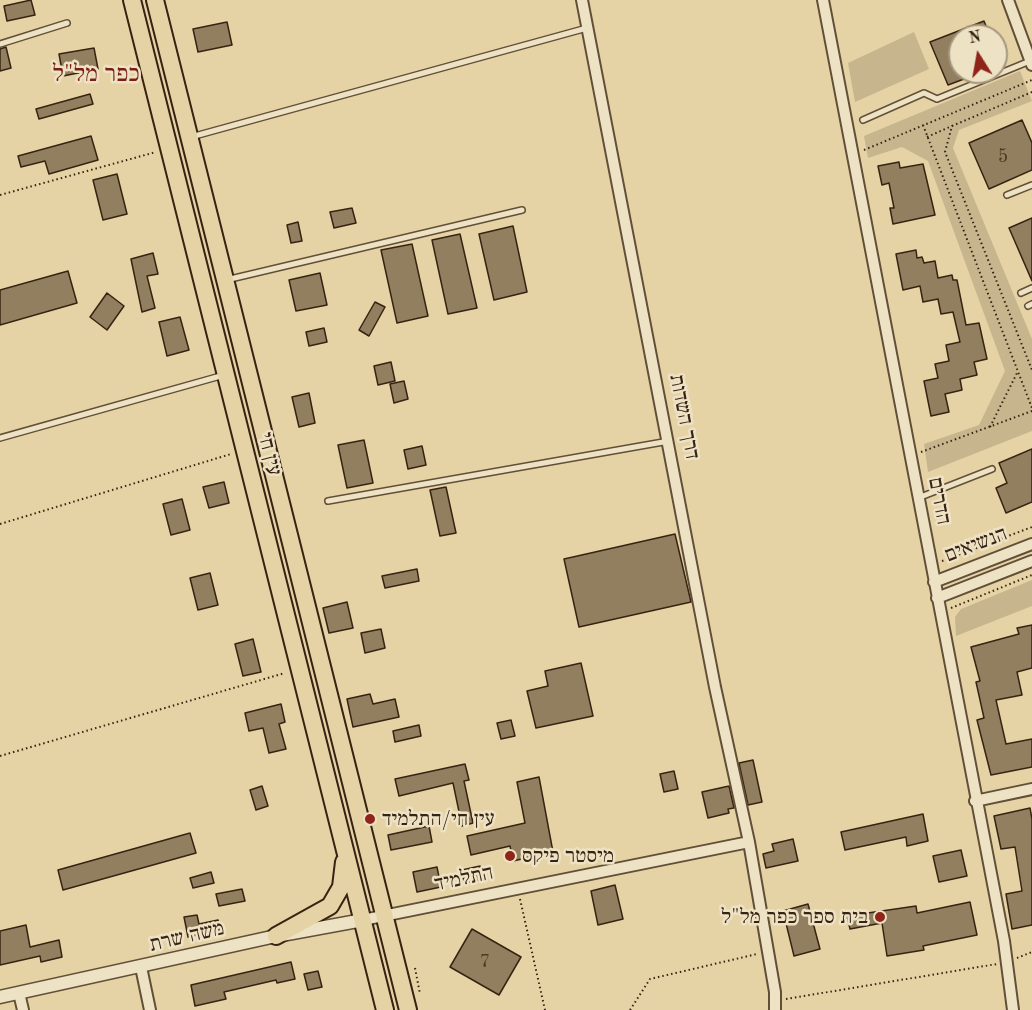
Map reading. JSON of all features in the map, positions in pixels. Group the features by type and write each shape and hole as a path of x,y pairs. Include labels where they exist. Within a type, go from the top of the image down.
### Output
{"main road":[{"name":"עין חי","path":"132,0 386,1010"},
{"name":"עין חי","path":"155,0 385,915 415,1005"},
{"path":"276,936 330,906 341,887 345,849"}],"street":[{"name":"דרך השדות","path":"582,0 715,687 749,842 775,1005"},
{"name":"הדרים","path":"823,0 1006,962 1013,1010"},
{"path":"1008,0 1028,47 1031,63"},
{"name":"הנשיאים","path":"934,582 1032,544"},
{"name":"הנשיאים","path":"937,598 1032,561"},
{"path":"975,801 1032,789"},
{"name":"התלמיד","path":"363,920 749,842"},
{"name":"משה שרת","path":"0,998 276,936 363,920"},
{"path":"141,967 150,1010"},
{"path":"20,993 23,1010"}],"lane":[{"path":"0,44 67,23"},
{"path":"189,137 588,27"},
{"path":"863,120 924,93 937,99 1031,63"},
{"path":"1007,195 1032,185"},
{"path":"225,280 522,210"},
{"path":"1021,293 1032,288"},
{"path":"0,438 226,374"},
{"path":"328,501 669,441"},
{"path":"918,498 992,469"}],"path":[{"path":"853,154 1032,80"},
{"path":"927,137 1032,92"},
{"path":"910,456 1032,410 923,125"},
{"path":"952,126 945,152 1032,370"},
{"path":"0,195 169,148"},
{"path":"990,427 1018,370"},
{"path":"0,524 245,450"},
{"path":"931,565 1032,527"},
{"path":"940,612 1032,575"},
{"path":"0,756 300,668"},
{"path":"518,888 545,1010"},
{"path":"630,1010 650,979 768,951"},
{"path":"775,1005 1006,962 1032,952"},
{"path":"415,968 415,1005"}],"shaded area":[{"path":"914,32 929,69 855,102 848,63"},
{"path":"1020,71 1032,101 959,130 953,148 1032,339 1032,431 928,472 924,444 979,425 1005,371 928,161 902,147 868,158 864,136 989,84 1008,84 1008,76"},
{"path":"1032,580 1032,606 956,636 955,617 961,609"}],"building":[{"path":"31,0 35,15 7,21 4,6"},
{"path":"227,22 232,45 198,52 193,29"},
{"path":"948,35 948,84 951,84 948,85 930,42"},
{"path":"6,47 11,68 0,71 0,49"},
{"path":"94,48 98,69 63,76 59,54"},
{"path":"90,94 93,104 39,119 36,109"},
{"path":"1022,120 1032,143 1032,170 989,189 969,143"},
{"path":"91,136 98,160 49,174 45,161 21,167 18,156"},
{"path":"899,162 900,168 923,164 935,215 893,224 890,208 894,208 889,183 882,185 878,166"},
{"path":"117,174 127,214 103,220 93,180"},
{"path":"352,208 356,223 334,228 330,212"},
{"path":"1032,218 1032,281 1009,228"},
{"path":"298,222 302,241 291,243 287,225"},
{"path":"513,226 527,292 494,300 479,234"},
{"path":"460,234 477,308 448,314 432,240"},
{"path":"412,244 428,316 397,323 381,250"},
{"path":"916,250 917,258 922,257 924,263 935,261 938,278 952,275 953,280 957,280 966,325 979,323 987,359 974,362 977,375 960,379 962,390 945,394 949,412 931,416 924,381 938,378 935,364 949,361 946,345 960,342 953,312 941,314 938,299 923,302 920,286 903,290 896,254"},
{"path":"153,253 158,274 147,276 155,308 142,312 131,259"},
{"path":"68,271 77,303 0,325 0,290"},
{"path":"320,273 327,305 296,311 289,280"},
{"path":"107,293 124,306 107,330 90,317"},
{"path":"375,302 385,307 369,336 359,330"},
{"path":"180,317 189,350 167,356 159,322"},
{"path":"324,328 327,342 309,346 306,332"},
{"path":"391,362 395,381 378,385 374,366"},
{"path":"404,381 408,399 394,403 390,384"},
{"path":"309,393 315,423 299,427 292,397"},
{"path":"364,440 373,483 347,488 338,445"},
{"path":"422,446 426,465 408,469 404,450"},
{"path":"1032,449 1032,502 1006,513 996,488 1007,483 999,463"},
{"path":"224,482 229,503 209,508 203,487"},
{"path":"446,487 456,533 440,536 430,490"},
{"path":"182,499 190,530 171,535 163,504"},
{"path":"675,534 691,602 579,627 564,559"},
{"path":"417,569 419,581 385,588 382,576"},
{"path":"210,573 218,605 198,610 190,578"},
{"path":"347,602 353,628 329,633 323,608"},
{"path":"1032,625 1032,668 1017,672 1022,695 996,700 1006,744 1032,739 1032,767 991,775 977,720 984,718 976,682 980,681 971,647 1019,634 1017,628"},
{"path":"381,629 385,648 365,653 361,633"},
{"path":"253,639 261,672 243,676 235,644"},
{"path":"581,663 593,716 536,728 527,691 548,686 545,671"},
{"path":"370,694 373,704 395,699 399,717 353,727 347,699"},
{"path":"281,704 285,722 279,724 286,749 269,753 263,728 249,731 245,713"},
{"path":"511,720 515,736 501,739 497,723"},
{"path":"419,725 421,736 395,742 393,731"},
{"path":"753,760 762,802 748,805 739,763"},
{"path":"465,764 469,780 464,781 473,823 462,826 453,783 399,796 395,779"},
{"path":"674,771 678,789 664,792 660,774"},
{"path":"539,777 553,852 513,861 510,846 471,855 467,836 525,823 517,782"},
{"path":"262,786 268,806 256,810 250,790"},
{"path":"729,786 734,808 728,809 729,813 708,818 702,792"},
{"path":"1030,808 1032,819 1032,925 1012,929 1006,894 1022,891 1015,847 1001,849 994,816"},
{"path":"923,814 928,841 907,846 906,837 845,850 841,832"},
{"path":"429,826 432,842 391,850 388,835"},
{"path":"190,833 196,853 63,890 58,870"},
{"path":"793,839 798,861 766,868 763,854 774,851 772,844"},
{"path":"961,850 967,876 939,882 933,856"},
{"path":"480,866 483,879 464,883 462,870"},
{"path":"437,867 441,887 417,892 413,872"},
{"path":"211,872 214,883 193,888 190,878"},
{"path":"615,885 623,919 598,925 591,891"},
{"path":"242,889 245,901 219,906 216,894"},
{"path":"970,902 977,935 923,946 924,950 887,956 882,923 850,929 847,916 916,906 917,913"},
{"path":"808,904 820,949 794,956 783,911"},
{"path":"197,915 199,924 218,920 220,930 188,937 184,917"},
{"path":"26,925 30,947 59,940 62,957 41,962 40,956 0,965 0,931"},
{"path":"472,929 521,957 499,995 450,967"},
{"path":"291,962 295,979 277,983 276,980 224,992 226,999 195,1006 191,985"},
{"path":"318,971 322,987 308,990 304,974"}],"place":[{"name":"עין חי/התלמיד","path":"370,819"},
{"name":"מיסטר פיקס","path":"510,856"},
{"name":"בית ספר כפר מל\"ל","path":"880,917"}],"district":[{"name":"כפר מל\"ל","path":"96,75"}]}
